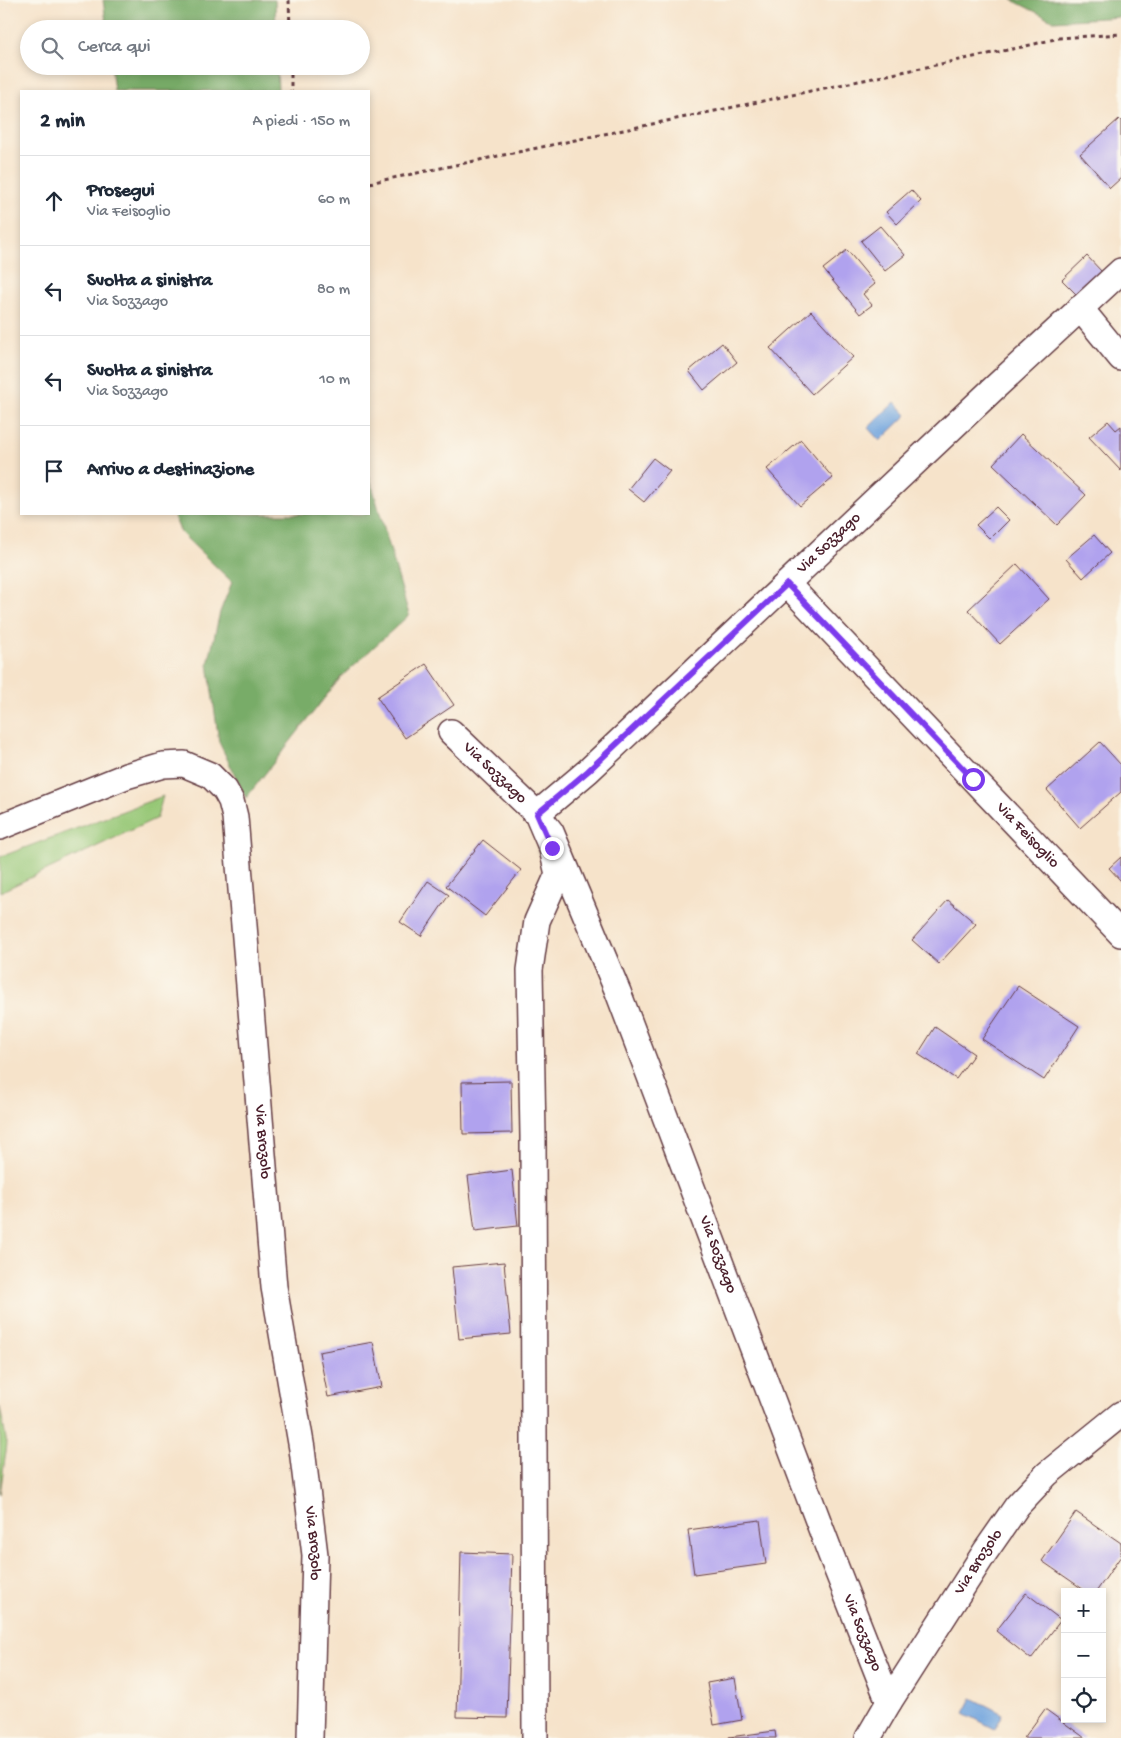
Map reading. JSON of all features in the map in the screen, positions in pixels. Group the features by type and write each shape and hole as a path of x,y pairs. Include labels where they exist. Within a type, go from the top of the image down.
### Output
{"street":[{"name":"Via Sozzago","path":"537,814 588,771 1121,271"},
{"path":"1080,308 1121,358"},
{"name":"Via Feisoglio","path":"787,584 1121,934"},
{"name":"Via Sozzago","path":"451,732 537,814 551,832 618,992 831,1555 889,1702"},
{"name":"Via Brozolo","path":"0,827 126,776 163,765 184,764 210,774 225,790 231,801 235,817 274,1287 302,1450 315,1555 310,1738"},
{"name":"Via Sozzago","path":"535,1738 533,1136 530,970 537,921 558,874 552,848 537,814"},
{"name":"Via Brozolo","path":"868,1738 985,1552 1017,1506 1047,1474 1121,1414"}],"path":[{"path":"289,0 290,20"},
{"path":"370,183 1059,38 1121,34"},
{"path":"291,75 292,90"}],"green space":[{"path":"103,0 275,0 276,20 106,20"},
{"path":"1012,0 1121,0 1121,17 1054,21"},
{"path":"112,75 277,75 278,90 114,90"},
{"path":"370,478 409,615 341,677 246,798 219,742 208,664 220,612 232,582 181,533 173,515 370,515"},
{"path":"163,796 157,818 0,892 0,857"},
{"path":"0,1407 7,1444 0,1494"}],"water":[{"path":"895,402 907,415 880,441 868,428"},
{"path":"972,1698 1003,1714 995,1729 964,1713"}],"building":[{"path":"1119,119 1121,121 1121,178 1110,188 1080,154"},
{"path":"911,190 921,201 897,224 886,212"},
{"path":"880,226 905,255 885,271 861,241"},
{"path":"847,250 875,284 863,294 872,305 860,314 823,269"},
{"path":"1087,256 1102,272 1077,295 1062,280"},
{"path":"811,311 853,357 812,394 770,348"},
{"path":"722,343 737,362 704,390 689,371"},
{"path":"1108,421 1116,430 1121,426 1121,471 1089,437"},
{"path":"1021,434 1086,495 1057,525 993,464"},
{"path":"801,440 833,478 800,506 767,469"},
{"path":"653,458 670,471 644,502 628,489"},
{"path":"996,507 1009,520 990,539 976,525"},
{"path":"1094,535 1110,553 1083,578 1066,559"},
{"path":"1017,564 1049,599 1000,644 968,610"},
{"path":"426,664 454,705 405,738 377,697"},
{"path":"1100,742 1121,765 1121,792 1080,828 1047,790"},
{"path":"483,840 521,870 485,916 446,886"},
{"path":"1121,857 1121,881 1109,868"},
{"path":"428,881 449,895 421,936 400,922"},
{"path":"948,900 976,924 939,964 912,940"},
{"path":"1018,986 1079,1026 1044,1080 982,1039"},
{"path":"935,1027 974,1054 956,1079 918,1054"},
{"path":"511,1081 512,1133 463,1134 462,1082"},
{"path":"512,1170 518,1226 475,1231 468,1176"},
{"path":"504,1262 511,1334 459,1339 452,1267"},
{"path":"373,1342 382,1387 328,1397 319,1352"},
{"path":"1076,1512 1121,1543 1121,1556 1099,1588 1081,1588 1042,1561"},
{"path":"760,1520 766,1564 694,1574 688,1530"},
{"path":"461,1552 512,1554 507,1718 457,1717"},
{"path":"1026,1593 1061,1620 1031,1659 996,1631"},
{"path":"735,1678 742,1720 714,1725 707,1683"},
{"path":"1045,1709 1061,1721 1061,1723 1064,1723 1085,1738 1024,1738"},
{"path":"775,1731 776,1738 729,1738 729,1737"}],"route":[{"path":"552,848 537,814 588,771 787,584 973,779"}]}
